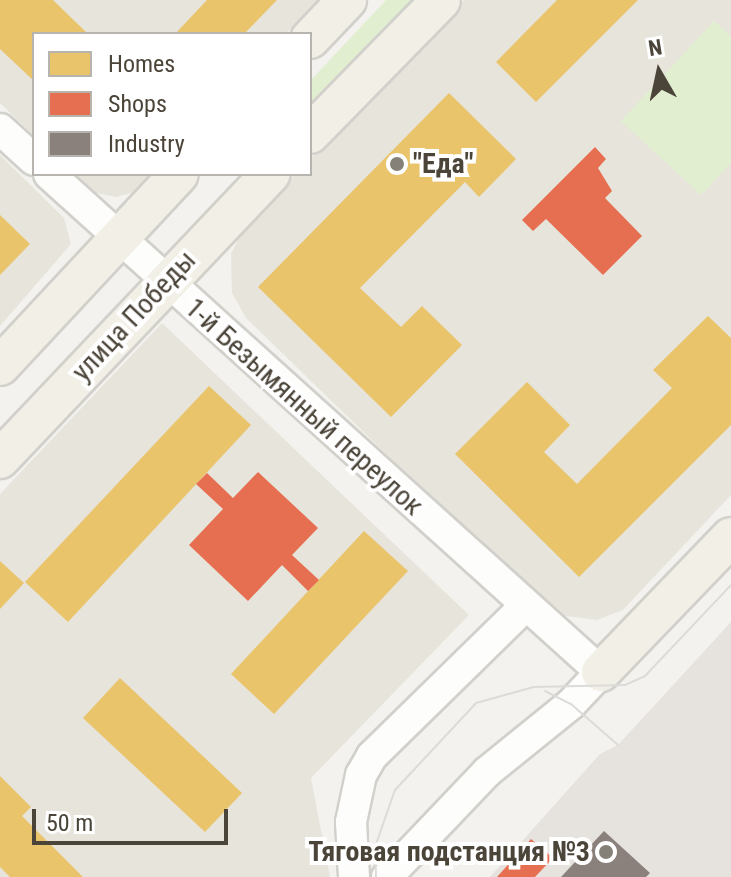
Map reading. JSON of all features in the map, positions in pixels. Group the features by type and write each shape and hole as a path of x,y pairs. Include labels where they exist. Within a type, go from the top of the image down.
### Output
{"main road":[{"path":"312,37 347,0"},
{"path":"312,132 441,0"},
{"path":"0,366 177,176"},
{"name":"улица Победы","path":"0,459 165,280 268,176"},
{"path":"601,672 731,537"}],"street":[{"path":"0,129 32,158"},
{"name":"1-й Безымянный переулок","path":"51,176 524,607 601,672"},
{"path":"354,877 351,822 361,775 372,756 524,607"},
{"path":"387,877 487,772 571,704 601,672"}],"shaded area":[{"path":"0,0 318,0 288,32 32,32 32,134 0,103"},
{"path":"464,0 731,0 731,495 623,610 597,620 551,614 246,318 232,293 231,254 244,227 294,176 312,176 312,157"},
{"path":"0,155 64,218 71,244 0,326"},
{"path":"76,176 150,176 131,193 116,197 96,193"},
{"path":"162,323 469,615 311,778 330,877 0,877 0,494"},
{"path":"731,622 731,877 490,877 600,754 618,745"}],"green space":[{"path":"386,0 411,0 312,104 312,79"},
{"path":"714,21 731,36 731,163 701,195 621,121"}],"building: Homes":[{"path":"0,0 53,0 86,32 32,32 32,79 0,49"},
{"path":"207,0 277,0 246,32 177,32"},
{"path":"557,0 638,0 536,102 496,62"},
{"path":"449,93 516,159 479,197 465,182 360,288 401,327 422,306 462,345 391,417 258,287"},
{"path":"0,215 30,244 0,275"},
{"path":"708,316 731,338 731,425 579,577 455,454 527,382 570,425 544,452 577,484 672,388 653,370"},
{"path":"209,386 251,425 68,622 25,582"},
{"path":"364,531 408,571 274,714 231,674"},
{"path":"0,561 24,583 0,609"},
{"path":"120,678 242,793 205,832 83,718"},
{"path":"0,776 31,807 22,816 83,877 10,877 0,867"}],"building: Shops":[{"path":"595,147 606,159 598,168 612,191 605,198 642,236 603,275 546,219 533,231 522,220"},
{"path":"258,472 318,528 292,555 319,580 308,591 282,565 248,601 189,545 223,509 196,484 207,473 233,498"},
{"path":"531,839 553,858 535,877 497,877"}],"building: Industry":[{"name":"Тяговая подстанция №3","path":"604,831 650,873 646,877 561,877"}],"tram line":[{"path":"376,877 375,847 395,790 476,703 534,687 625,685 645,676 731,585"},
{"path":"545,691 571,704 618,745"}],"place":[{"name":"\"Еда\"","path":"397,164"},
{"name":"Тяговая подстанция №3","path":"606,852"}]}
